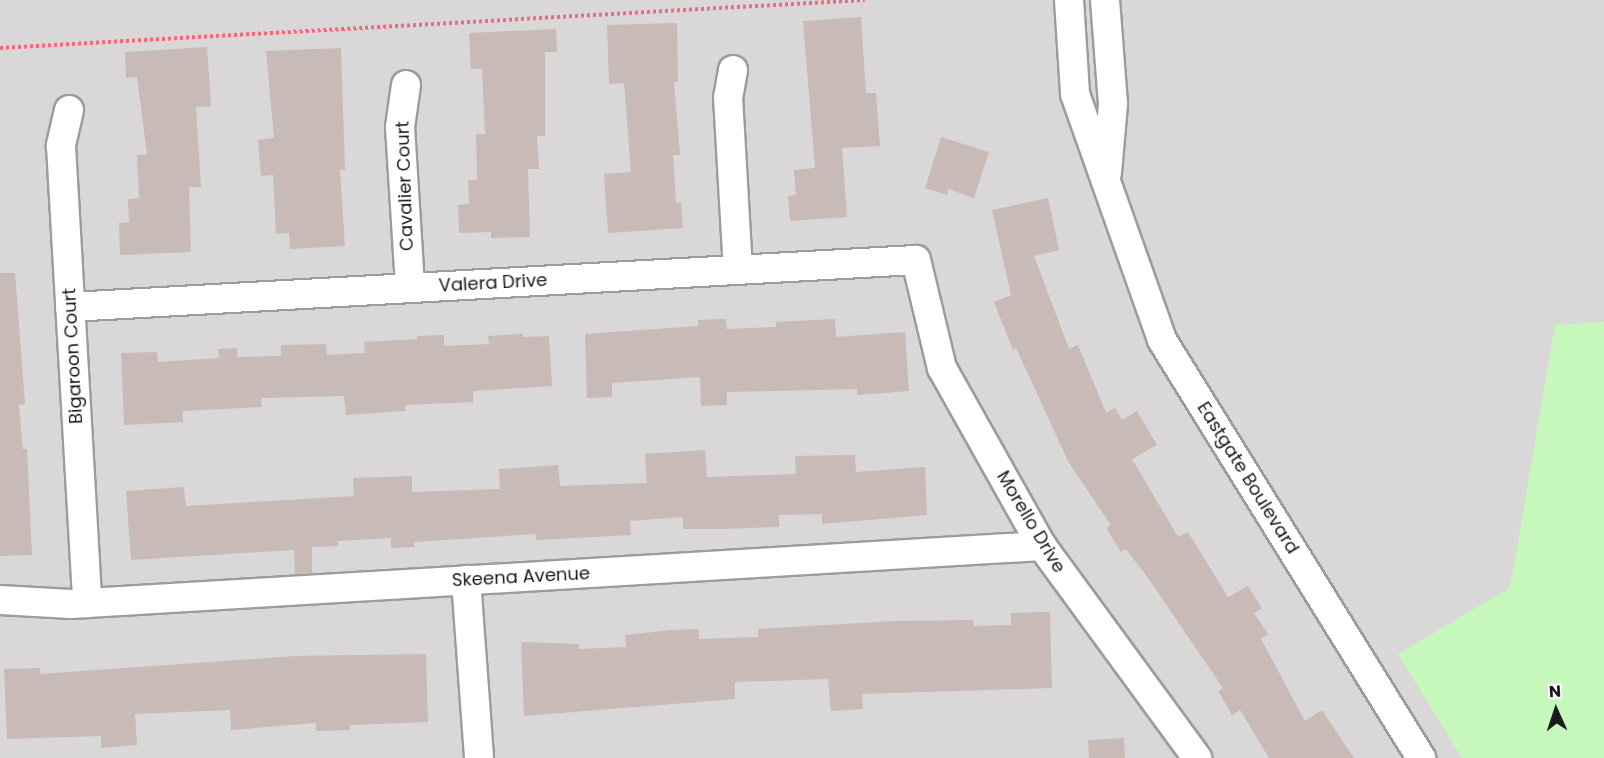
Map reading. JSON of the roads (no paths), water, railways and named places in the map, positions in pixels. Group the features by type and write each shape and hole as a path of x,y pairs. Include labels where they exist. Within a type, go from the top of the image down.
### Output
{"street":[{"name":"Eastgate Boulevard","path":"1069,0 1075,94 1162,340 1421,758"},
{"name":"Eastgate Boulevard","path":"1105,0 1113,104 1106,184"},
{"path":"733,70 728,97 738,269"},
{"name":"Cavalier Court","path":"406,85 400,127 410,288"},
{"name":"Bigaroon Court","path":"69,110 61,146 87,603"},
{"name":"Valera Drive","path":"70,307 916,260"},
{"name":"Morello Drive","path":"916,260 942,368 1042,546 1197,758"},
{"name":"Skeena Avenue","path":"0,600 87,603 1042,546"},
{"path":"466,580 479,758"}]}
